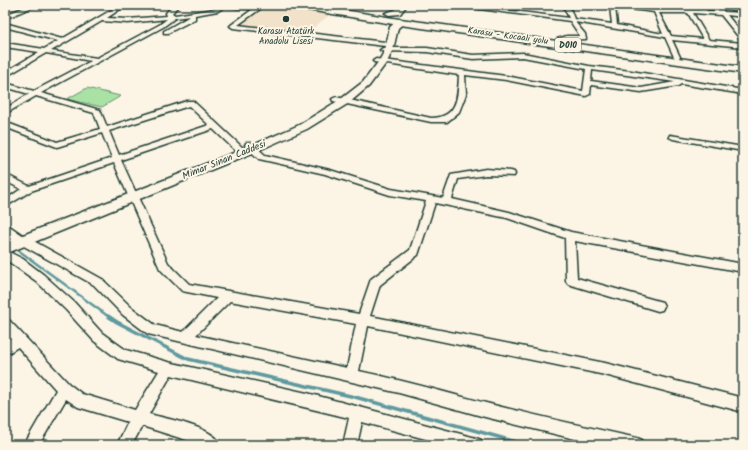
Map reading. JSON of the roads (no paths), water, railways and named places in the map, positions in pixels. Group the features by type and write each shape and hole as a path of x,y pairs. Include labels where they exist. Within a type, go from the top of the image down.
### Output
{"highway":[{"name":"Karasu - Kocaali yolu","path":"296,5 396,17 743,66"},
{"name":"D010","path":"329,5 396,17"},
{"name":"Karasu - Kocaali yolu","path":"396,17 743,70"}],"main road":[{"path":"396,17 397,12 403,5"},
{"path":"396,17 403,15 408,5"},
{"name":"Mimar Sinan Caddesi","path":"5,248 15,240 303,127 366,84 383,54 394,27 396,17"}],"street":[{"path":"5,17 34,5"},
{"path":"5,75 123,5"},
{"path":"174,16 169,14 176,5"},
{"path":"217,5 258,8 232,26 383,54 462,73 506,78 586,94 589,68"},
{"path":"453,5 472,6 503,12 573,20 668,37 743,46"},
{"path":"503,5 503,12"},
{"path":"559,40 567,38 584,38 583,34 574,25 570,11 566,5"},
{"path":"615,27 610,5 656,11 689,11 743,15"},
{"path":"646,5 656,11 677,57"},
{"path":"699,5 705,12"},
{"path":"716,5 743,39"},
{"path":"101,19 128,21 194,14 225,6"},
{"path":"11,8 23,10"},
{"path":"689,11 707,42"},
{"path":"166,32 193,18 194,14"},
{"path":"5,112 35,94 161,26 174,16"},
{"path":"5,25 63,41"},
{"path":"5,45 99,60"},
{"path":"383,54 427,50 473,57 524,55 589,68 630,73 743,92"},
{"path":"341,100 431,120 444,120 456,110 462,94 462,73"},
{"path":"588,82 641,90 687,83"},
{"path":"5,85 97,112 131,194 164,266 186,288 363,320 605,369 743,405"},
{"path":"5,124 57,146 190,103 214,126 262,157 327,172 390,192 509,215 570,236 743,268"},
{"path":"5,204 28,189 214,126"},
{"path":"673,137 743,148"},
{"path":"447,202 454,177 486,172 511,174"},
{"path":"5,177 28,189"},
{"path":"352,375 363,320 375,282 414,252 432,199"},
{"path":"5,227 15,240 98,282 127,311 152,330 400,386 485,410 583,434 637,445"},
{"path":"570,236 572,281 658,306"},
{"path":"5,254 19,262 40,278 70,306 98,337 123,355 168,368 307,400 476,445"},
{"path":"186,338 227,296"},
{"path":"5,324 64,389 78,400 202,437 214,445"},
{"path":"5,349 19,339"},
{"path":"124,445 168,368"},
{"path":"32,445 64,389"},
{"path":"350,445 357,413"}],"waterway":[{"path":"18,250 109,317"},
{"path":"108,316 188,359 355,397 527,445"}],"place":[{"name":"Karasu Atatürk Anadolu Lisesi","path":"286,19"}]}
